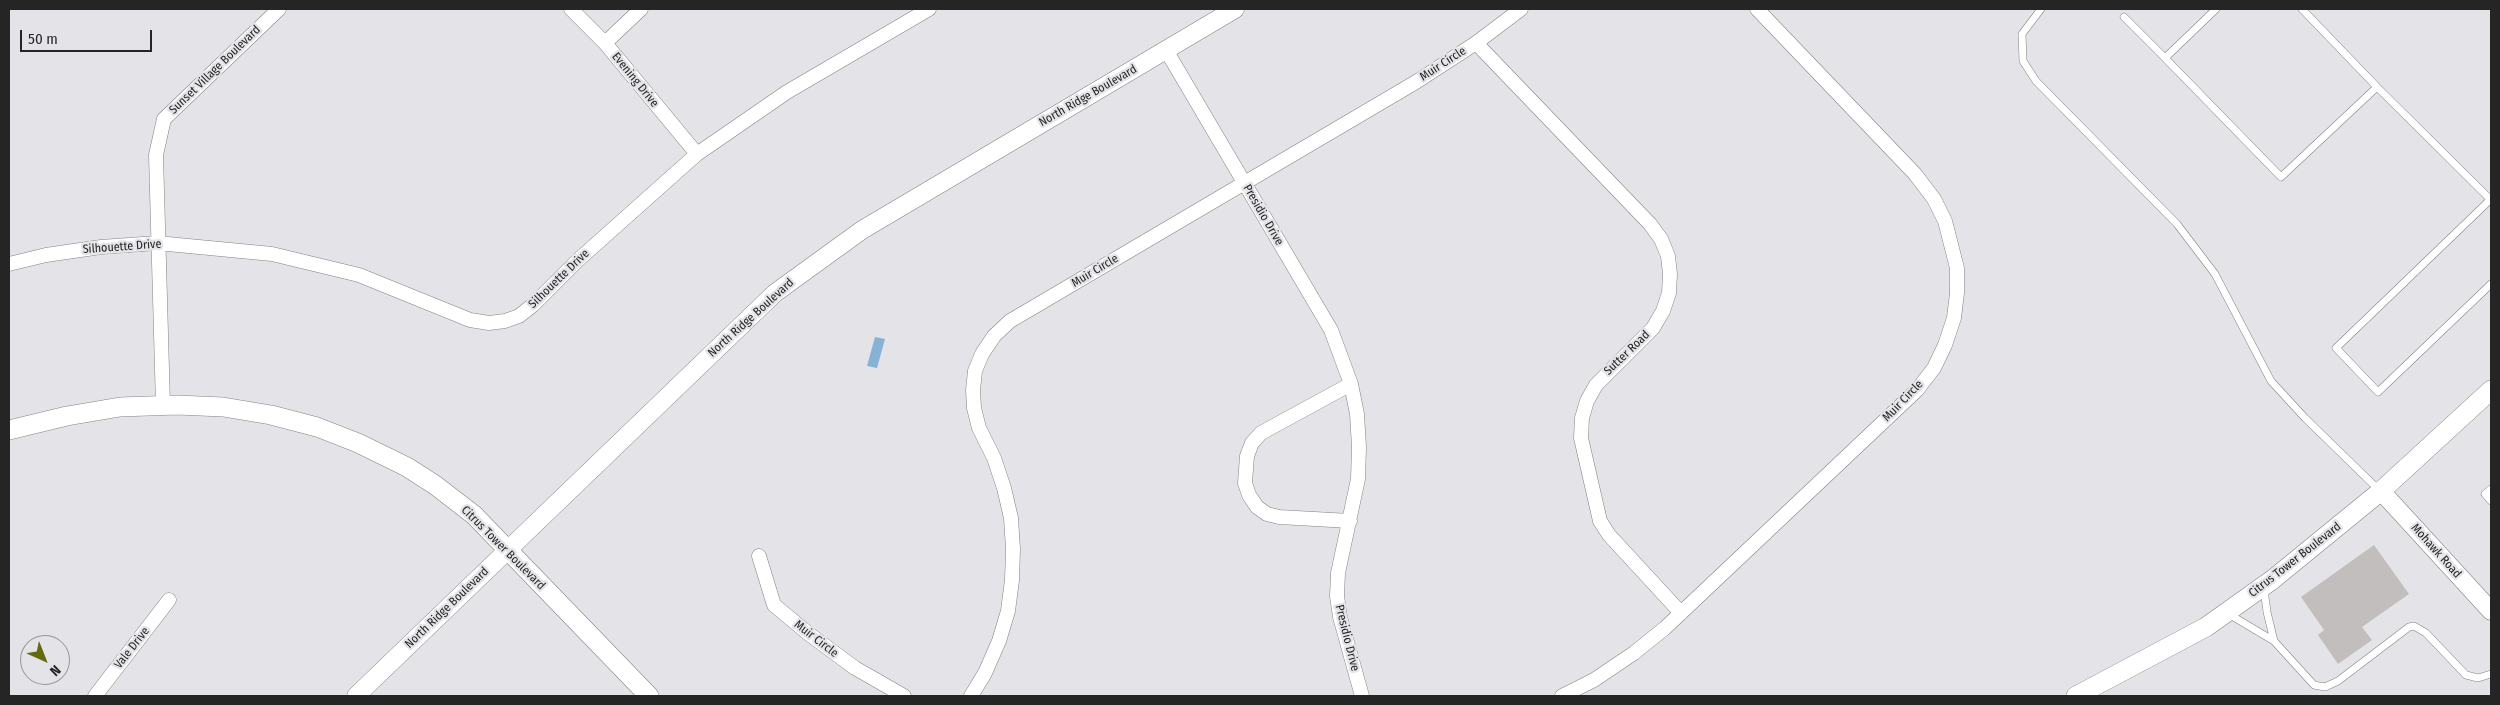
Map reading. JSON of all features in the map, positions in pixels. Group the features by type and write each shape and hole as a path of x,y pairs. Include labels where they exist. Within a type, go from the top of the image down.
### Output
{"main road":[{"name":"Citrus Tower Boulevard","path":"2076,696 2206,627 2264,586 2381,491 2491,390"},
{"name":"Citrus Tower Boulevard","path":"9,430 67,416 120,408 163,405 222,407 271,415 317,427 358,443 406,467 435,485 474,515 649,696"}],"street":[{"name":"Sunset Village Boulevard","path":"163,405 156,155 164,119 278,9"},
{"name":"Evening Drive","path":"571,9 605,43 696,154"},
{"path":"605,43 641,9"},
{"name":"Silhouette Drive","path":"9,264 64,252 157,243 272,254 359,274 470,320 490,323 504,322 519,316 533,305 577,261 696,154 787,92 929,9"},
{"name":"North Ridge Boulevard","path":"356,696 775,294 811,265 862,230 1235,9"},
{"name":"Muir Circle","path":"971,696 985,673 999,641 1008,611 1012,580 1011,518 994,458 979,428 972,390 975,372 982,354 994,336 1010,321 1407,87 1476,43 1521,9"},
{"name":"Muir Circle","path":"1562,696 1594,680 1634,653 1681,613 1917,390 1934,368 1945,345 1954,318 1957,268 1953,243 1946,221 1934,199 1916,174 1757,9"},
{"name":"Sutter Road","path":"1476,43 1650,224 1661,239 1668,256 1670,274 1669,293 1663,311 1653,328 1596,385 1587,401 1582,418 1581,438 1600,521 1609,535 1681,613"},
{"name":"Presidio Drive","path":"1166,50 1331,330 1351,384 1357,414 1359,446 1358,479 1338,573 1337,596 1340,617 1362,696"},
{"path":"1350,521 1278,517 1267,514 1257,507 1249,495 1245,482 1247,456 1252,443 1261,433 1351,384"},
{"name":"Mohawk Road","path":"2381,491 2491,611"},
{"name":"Muir Circle","path":"759,556 774,605 855,668 904,696"},
{"name":"Vale Drive","path":"95,696 169,600"}],"lane":[{"path":"2041,9 2022,34 2023,61 2036,81 2177,224 2215,274 2271,381 2305,418 2381,491"},
{"path":"2165,58 2216,9"},
{"path":"2302,9 2377,87 2491,199 2336,348 2378,392 2491,284"},
{"path":"2124,17 2280,177 2377,87"},
{"path":"2491,489 2486,494 2491,501"},
{"path":"2264,586 2266,612 2274,642"},
{"path":"2226,613 2274,642 2314,685 2325,687 2338,681 2409,627 2414,626 2426,633 2466,675 2478,678 2491,674"}],"water":[{"path":"875,337 885,339 877,368 867,366"}],"building":[{"path":"2374,545 2409,594 2362,627 2372,640 2338,664 2318,635 2324,630 2301,597"}]}
